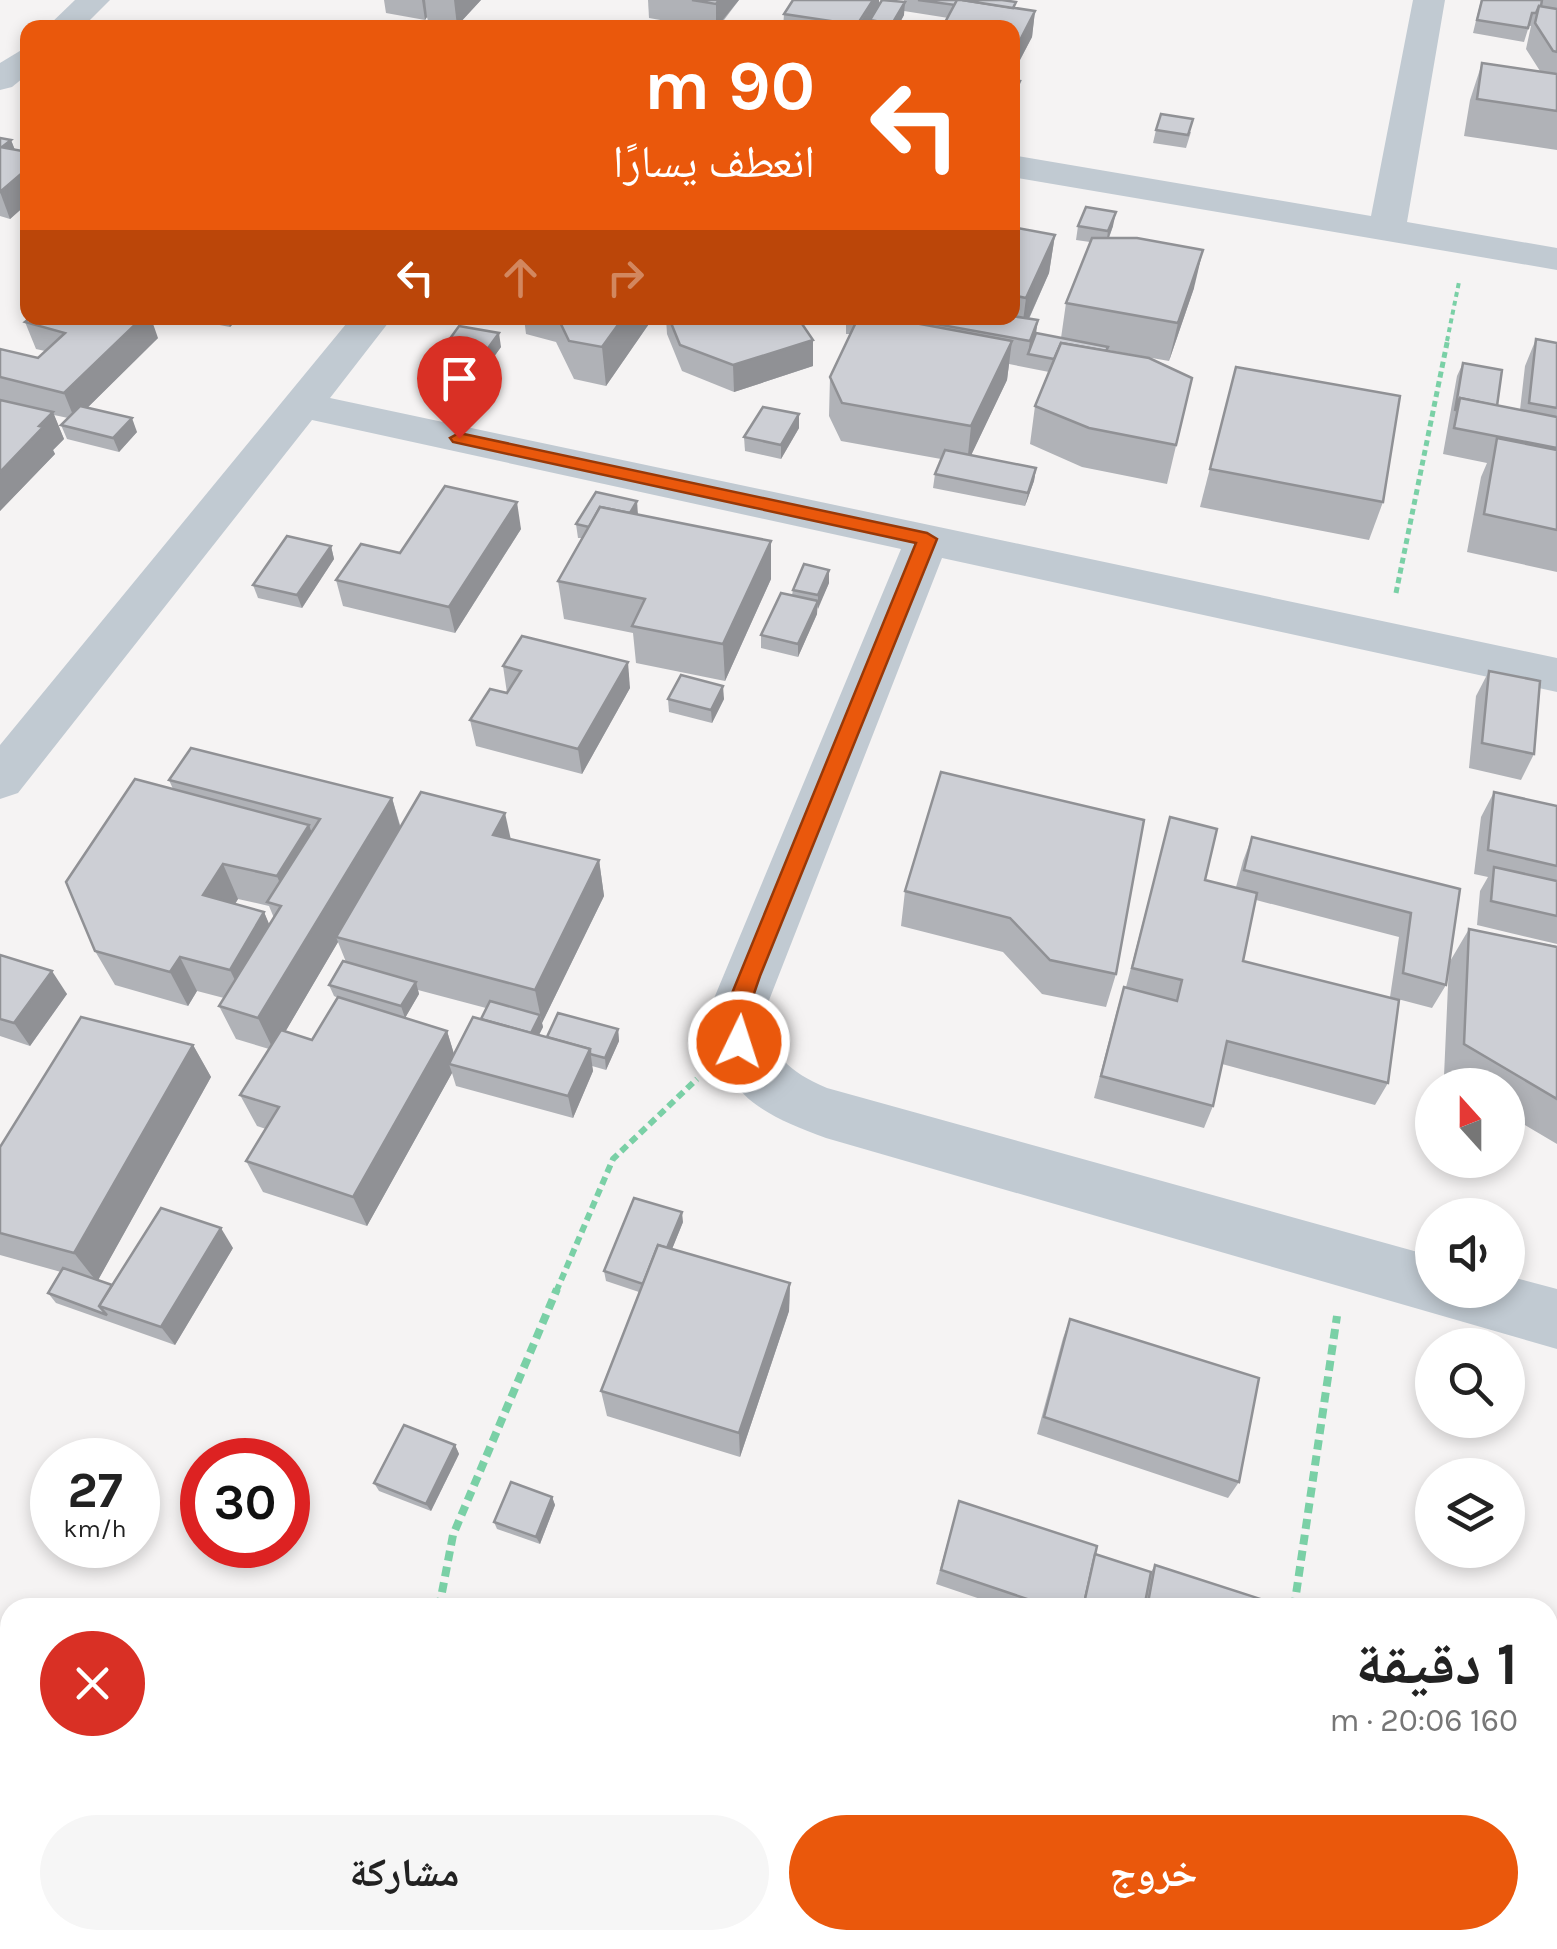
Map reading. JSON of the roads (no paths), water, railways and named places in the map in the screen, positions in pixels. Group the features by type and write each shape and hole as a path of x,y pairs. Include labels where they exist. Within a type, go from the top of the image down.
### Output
{"street":[{"path":"71,20 94,0"},
{"path":"1387,230 1429,0"},
{"path":"0,80 20,63"},
{"path":"1020,167 1557,258"},
{"path":"0,780 366,325"},
{"path":"303,405 1557,675"},
{"path":"927,539 748,976 738,1008 739,1042 756,1074 786,1099 1415,1280"},
{"path":"1517,1308 1557,1319"}]}
